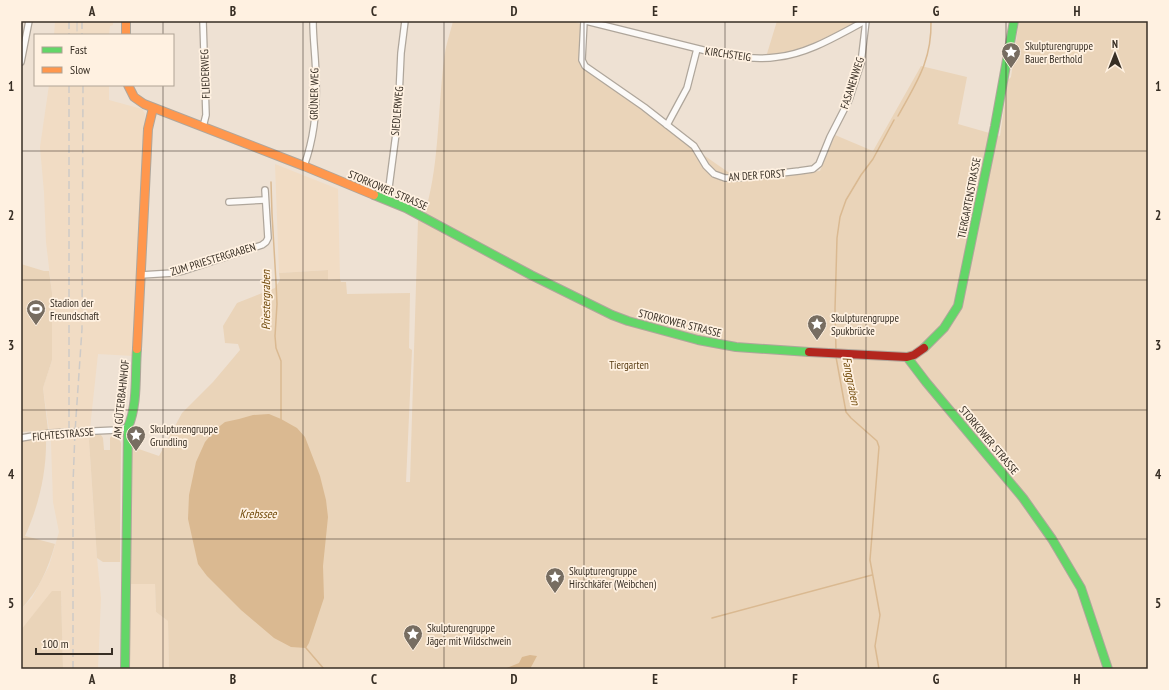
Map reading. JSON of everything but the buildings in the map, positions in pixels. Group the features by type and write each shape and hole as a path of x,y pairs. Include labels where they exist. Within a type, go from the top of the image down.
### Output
{"main road":[{"path":"126,21 126,34"},
{"name":"TIERGARTENSTRASSE","path":"907,357 917,354 926,347 946,325 958,306 995,126 1014,21"},
{"name":"STORKOWER STRASSE","path":"128,86 137,100 153,108 203,127 306,162 418,214 479,248 612,315 628,321 698,340 736,348 907,357 922,378 1023,498 1052,540 1084,594 1108,669"},
{"name":"AM GÜTERBAHNHOF","path":"125,669 128,427 132,418 134,402 148,129 153,108"}],"street":[{"path":"21,59 29,21"},
{"name":"FLIEDERWEG","path":"203,21 206,115 203,127"},
{"name":"GRÜNER WEG","path":"306,162 312,135 316,100 313,21"},
{"name":"SIEDLERWEG","path":"387,200 398,118 401,53 405,21"},
{"name":"KIRCHSTEIG","path":"585,21 697,49 738,57 780,57 807,49 866,21"},
{"name":"AN DER FORST","path":"585,21 582,60 585,66 644,107 694,146 706,166 714,174 725,178 738,178 799,171 814,168 819,164"},
{"name":"FASANENWEG","path":"819,164 830,137 849,100 861,63 866,21"},
{"path":"667,125 687,88 697,49"},
{"name":"ZUM PRIESTERGRABEN","path":"141,275 183,271 262,245 268,238 265,190"},
{"path":"229,202 265,200"},
{"name":"FICHTESTRASSE","path":"21,438 51,433 117,430 128,427"}],"shaded area":[{"path":"55,21 113,21 113,25 110,26 109,34 54,34"},
{"path":"49,86 109,86 109,100 142,109 145,114 133,356 98,354 89,441 101,598 98,669 63,669 61,591 21,630 21,609 32,598 49,566 59,532 53,502 51,443 43,388 52,360 52,293 46,242 40,147"},
{"path":"275,164 338,189 340,279 328,280 327,270 279,273"},
{"path":"129,584 155,584 156,612 168,621 169,669 126,669"}],"green space":[{"name":"Tiergarten","path":"453,21 572,21 581,24 579,63 656,117 669,131 738,179 820,171 835,135 873,151 921,66 967,77 958,124 1000,136 1008,80 1011,77 1019,21 1148,21 1148,669 169,669 168,621 156,612 155,584 129,584 130,446 159,456 182,413 213,382 240,350 238,344 225,343 223,326 237,303 275,288 280,280 279,273 328,270 328,280 340,279 341,282 346,282 347,294 410,293 409,348 412,350 406,482 410,482 418,220 422,222 432,182 446,45"},
{"path":"777,21 859,21 825,38 802,47 779,55 766,57"},
{"name":"Stadion der Freundschaft","path":"21,264 44,271 49,271 52,293 52,360 43,388 48,430 21,432"},
{"path":"114,433 121,443 120,562 103,562 97,558 89,441 90,434 101,435 103,438 104,450 110,450 110,438"},
{"path":"46,436 45,462 41,488 25,536 55,544 38,587 21,609 21,441"},
{"path":"52,591 61,591 63,669 21,669 21,630"}],"water":[{"name":"Krebssee","path":"269,414 297,428 305,437 320,476 326,500 328,517 323,566 324,598 306,648 291,647 274,638 241,610 207,576 198,564 188,519 189,495 196,462 205,442 216,429 225,422 253,415"},
{"path":"530,655 537,656 530,669 504,669 519,663 522,657"}],"waterway":[{"name":"Fanggraben","path":"898,116 917,82 926,60 931,35 931,21"},
{"name":"Fanggraben","path":"836,351 835,309 837,238 840,217 846,200 861,175 873,159 894,120"},
{"name":"Priestergraben","path":"271,182 277,304 275,336 276,348 281,361 281,421"},
{"name":"Fanggraben","path":"836,357 846,412 877,441 879,447 870,560 880,615 875,646 879,669"},
{"path":"712,618 872,575"},
{"path":"306,648 324,669"}],"tram line":[{"path":"77,21 77,31"}],"railway":[{"path":"69,21 69,34"},
{"path":"82,21 82,34"},
{"path":"69,86 69,437"},
{"path":"73,669 73,484 82,329 83,86"}],"traffic: fast":[{"path":"924,348 944,328 958,306 995,126 1014,21"},
{"path":"374,195 406,208 531,275 612,315 628,321 698,340 736,347 809,352"},
{"path":"125,669 128,427 135,399 137,349"},
{"path":"907,357 926,382 1023,498 1052,539 1081,588 1108,669"}],"traffic: slow":[{"path":"126,21 126,34"},
{"path":"128,86 134,97 144,104 304,166 374,195"},
{"path":"137,349 148,129 153,108"}],"traffic: jam":[{"path":"809,352 907,357 914,355 924,348"}],"place":[{"name":"Skulpturengruppe Bauer Berthold","path":"1011,69"},
{"name":"Stadion der Freundschaft","path":"36,326"},
{"name":"Skulpturengruppe Spukbrücke","path":"817,341"},
{"name":"Skulpturengruppe Grundling","path":"136,452"},
{"name":"Skulpturengruppe Hirschkäfer (Weibchen)","path":"555,594"},
{"name":"Skulpturengruppe Jäger mit Wildschwein","path":"413,651"}]}
